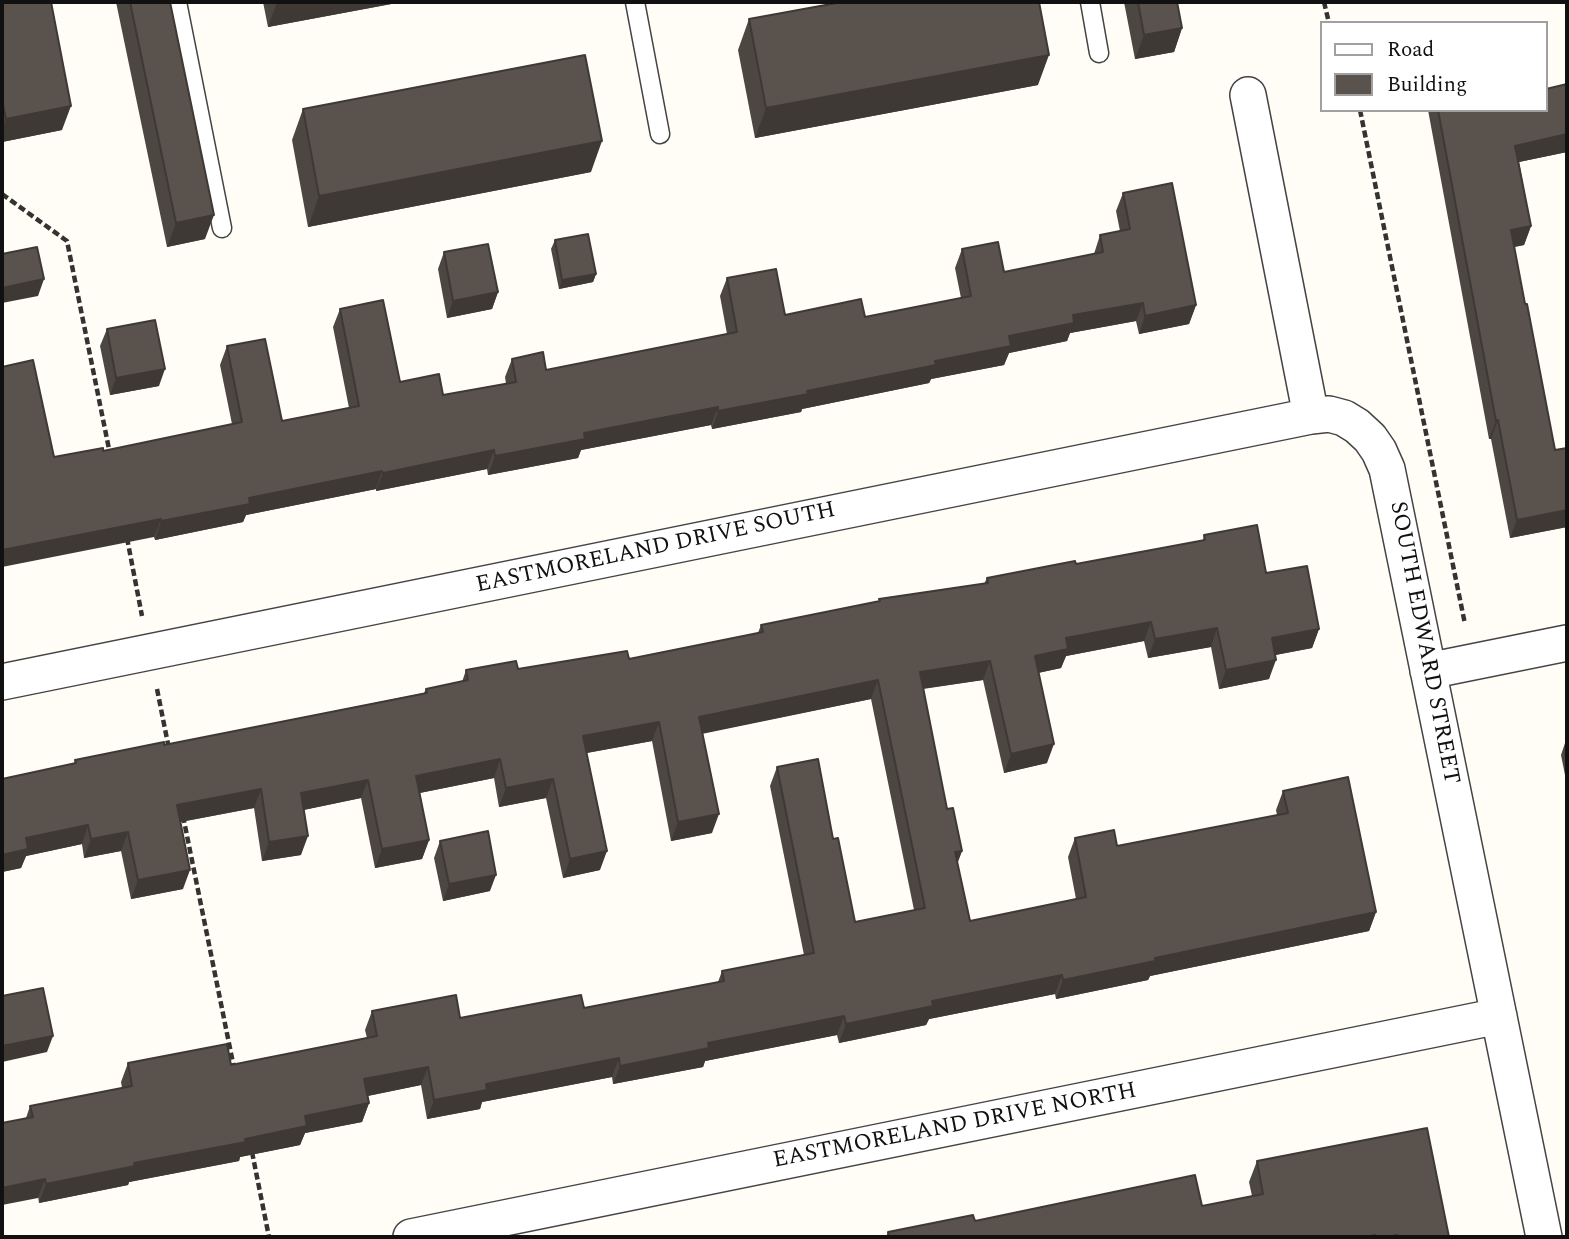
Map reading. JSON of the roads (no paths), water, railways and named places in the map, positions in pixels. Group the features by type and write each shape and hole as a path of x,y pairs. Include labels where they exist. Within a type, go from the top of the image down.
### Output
{"street":[{"path":"1248,95 1311,415"},
{"name":"SOUTH EDWARD STREET","path":"1311,415 1329,414 1344,418 1357,426 1370,438 1387,469 1544,1237"},
{"name":"EASTMORELAND DRIVE SOUTH","path":"2,682 1311,415"},
{"path":"1428,671 1567,643"},
{"name":"EASTMORELAND DRIVE NORTH","path":"411,1237 1499,1016"}],"lane":[{"path":"177,2 222,228"},
{"path":"635,2 660,134"},
{"path":"1090,2 1099,53"}]}
